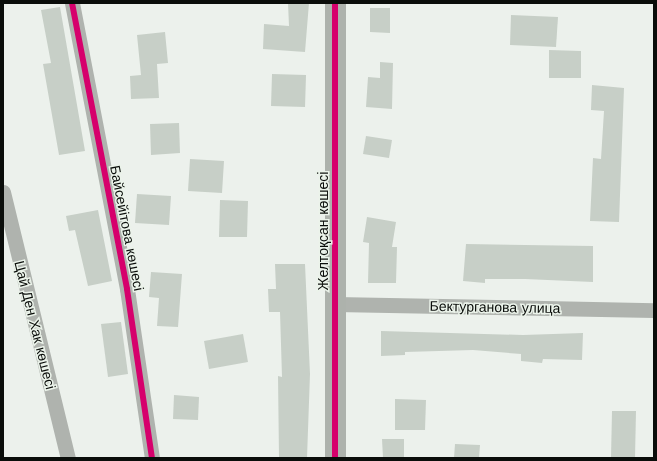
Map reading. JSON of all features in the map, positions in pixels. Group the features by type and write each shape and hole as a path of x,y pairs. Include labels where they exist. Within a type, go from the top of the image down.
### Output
{"street":[{"name":"Байсейітова көшесі","path":"72,3 127,289 152,458"},
{"name":"Желтоқсан көшесі","path":"335,3 336,458"},
{"name":"Цай Ден Хак көшесі","path":"3,192 68,458"},
{"name":"Бектурганова улица","path":"335,304 654,310"}],"building":[{"path":"288,3 309,3 305,52 263,49 264,24 289,26"},
{"path":"60,7 85,151 59,155 43,64 51,63 41,10"},
{"path":"370,8 390,8 390,33 370,32"},
{"path":"511,15 558,17 556,47 510,45"},
{"path":"165,32 168,63 157,64 159,98 131,99 130,76 141,75 137,35"},
{"path":"549,50 581,51 581,78 549,78"},
{"path":"380,62 393,63 392,109 366,107 368,77 380,78"},
{"path":"272,74 306,75 305,107 271,106"},
{"path":"592,85 624,88 619,222 590,221 593,158 601,159 604,111 591,110"},
{"path":"179,123 180,153 151,155 150,124"},
{"path":"366,136 392,140 389,158 363,154"},
{"path":"190,159 224,161 222,193 188,191"},
{"path":"137,194 171,196 169,225 135,223"},
{"path":"220,200 248,201 247,237 219,237"},
{"path":"98,210 112,281 88,286 75,230 69,231 66,216"},
{"path":"367,217 396,222 392,247 397,247 396,283 368,283 369,243 363,242"},
{"path":"466,244 593,246 593,282 525,279 485,279 485,283 463,281"},
{"path":"275,264 305,264 310,374 307,458 279,458 278,376 282,377 280,312 269,312 268,289 276,289"},
{"path":"151,272 182,274 178,327 157,326 159,298 149,297"},
{"path":"121,322 128,374 108,377 101,324"},
{"path":"381,331 523,335 583,333 582,360 543,359 542,363 521,361 521,354 473,350 405,352 405,355 381,356"},
{"path":"243,334 248,362 209,369 204,341"},
{"path":"174,395 199,397 198,420 173,419"},
{"path":"395,399 426,400 425,430 395,430"},
{"path":"612,411 636,411 635,458 611,458"},
{"path":"382,439 404,439 404,458 383,458"},
{"path":"455,444 480,445 479,458 454,458"}],"cycle path":[{"path":"72,3 127,289 152,458"},
{"path":"335,3 335,458"}]}
